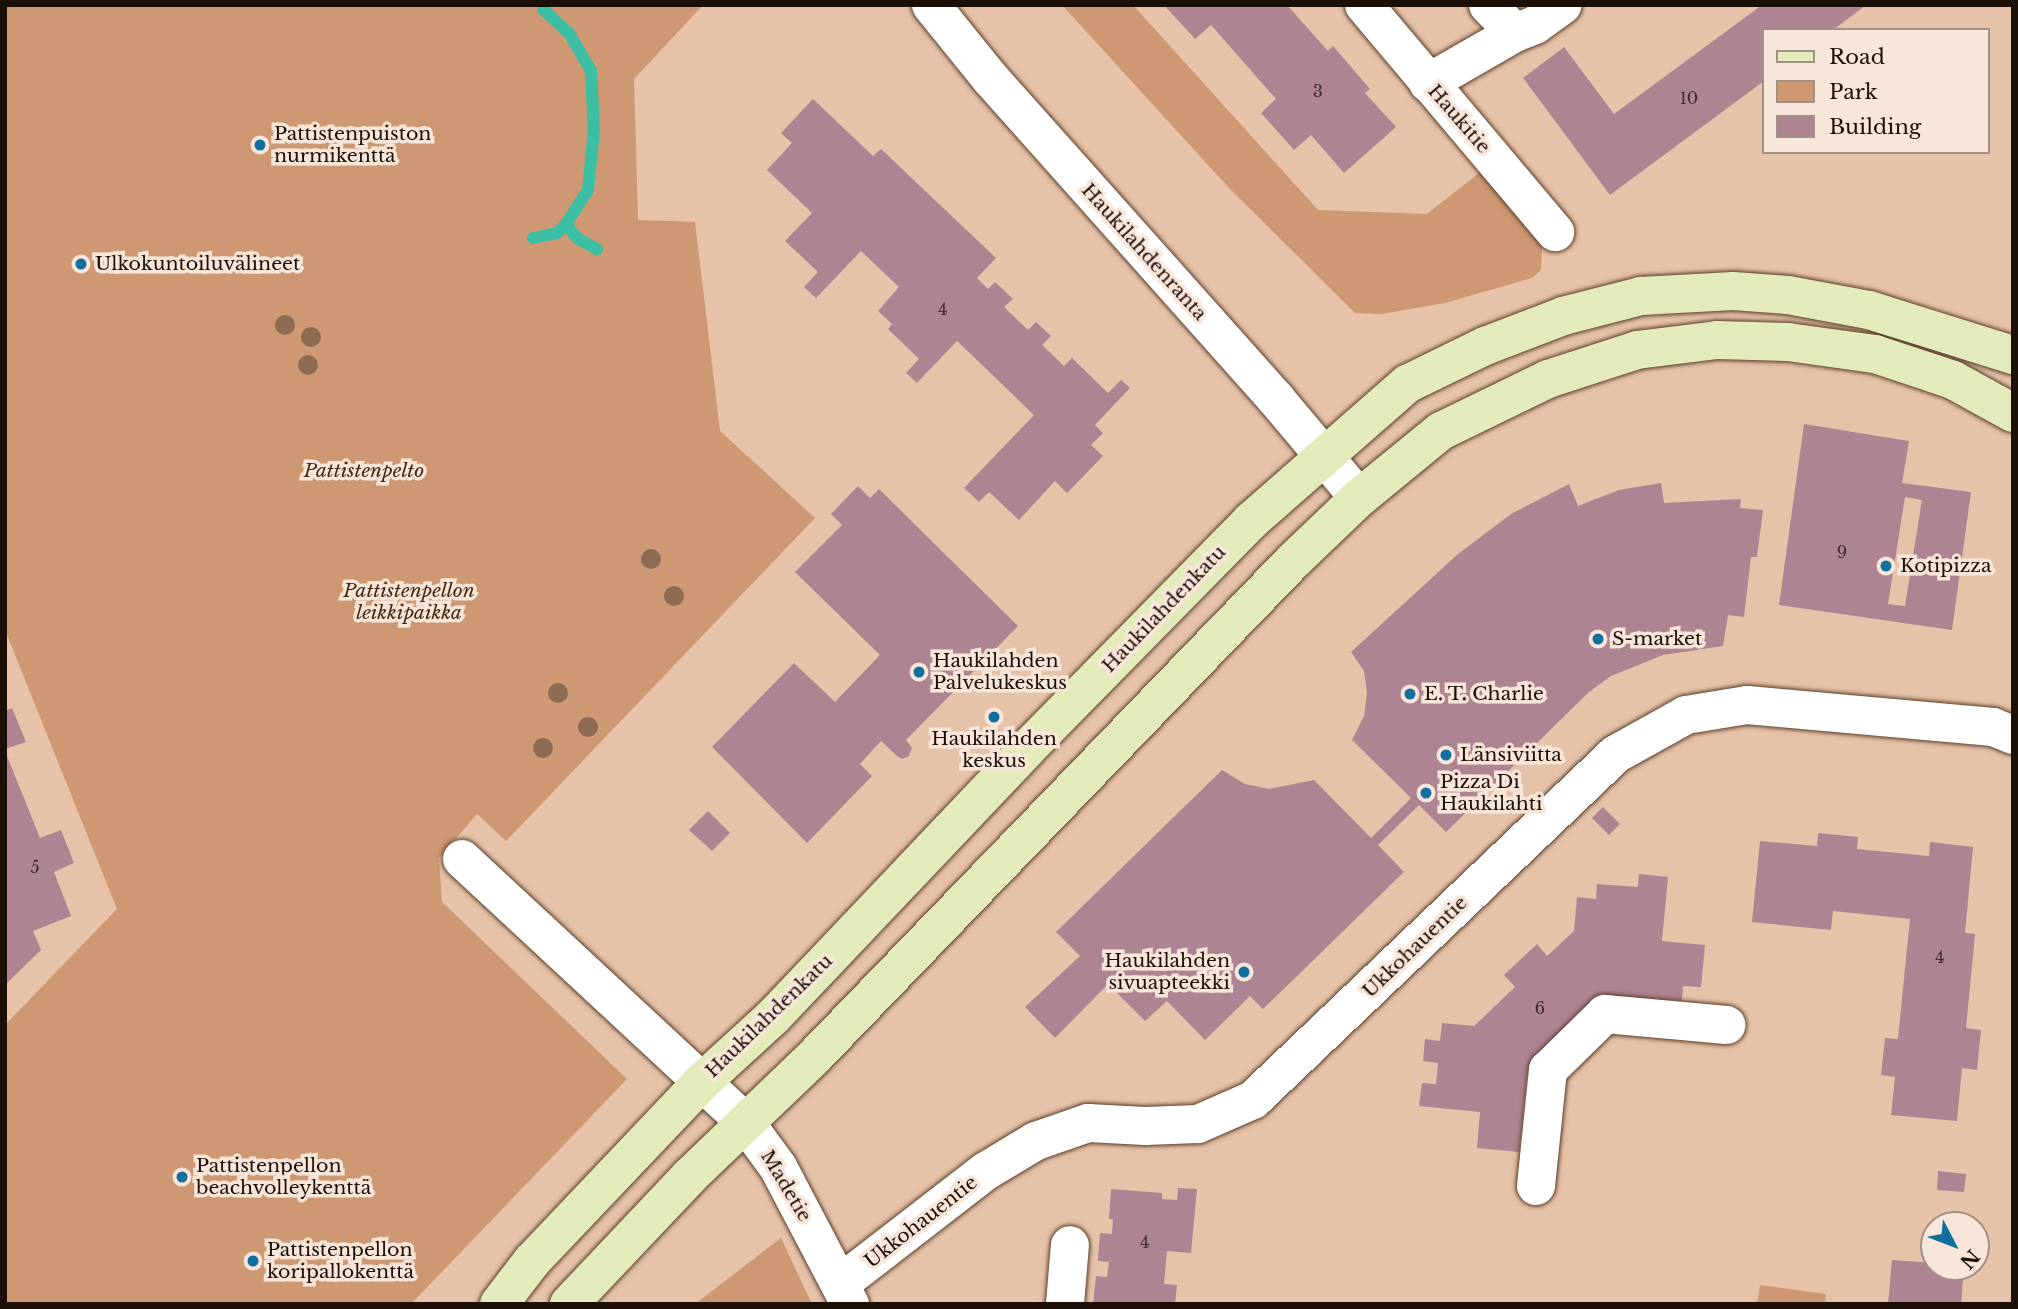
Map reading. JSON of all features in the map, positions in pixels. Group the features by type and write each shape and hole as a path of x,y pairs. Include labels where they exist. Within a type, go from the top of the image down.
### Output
{"main road":[{"name":"Haukilahdenkatu","path":"499,1304 533,1261 702,1082 773,1017 1026,750 1251,521 1407,384 1485,346 1563,316 1641,296 1733,291 1788,295 1869,310 2013,355"},
{"path":"569,1304 690,1176 814,1057 1292,562 1359,498 1441,430 1548,379 1637,351 1704,341 1788,342 1875,354 1953,380 2013,413"}],"street":[{"name":"Haukilahdenranta","path":"931,5 989,78 1276,399 1359,498"},
{"name":"Haukitie","path":"1364,5 1555,232"},
{"path":"1488,5 1515,33"},
{"path":"1428,83 1515,33 1535,25 1563,5"},
{"name":"Ukkohauentie","path":"846,1293 986,1171 1036,1141 1088,1123 1145,1126 1198,1124 1252,1100 1616,754 1686,715 1747,705 1993,727 2013,735"},
{"name":"Madetie","path":"462,859 745,1122 778,1167 846,1293"},
{"path":"1536,1186 1548,1070 1605,1014 1727,1025"},
{"path":"1065,1304 1070,1245"}],"green space":[{"name":"Pattistenpelto","path":"5,5 703,5 634,79 638,220 695,222 720,431 815,518 506,841 477,814 439,858 442,902 627,1079 411,1304 5,1304 5,1025 117,909 5,630"},
{"path":"1062,5 1133,5 1318,210 1427,214 1479,173 1517,203 1542,247 1541,270 1532,278 1445,303 1382,314 1355,313 1229,188"},
{"path":"781,1238 812,1304 695,1304"},
{"path":"1760,1285 1826,1294 1825,1304 1757,1304"}],"building":[{"path":"1164,5 1287,5 1328,51 1333,46 1370,89 1365,93 1396,127 1344,173 1311,135 1294,150 1261,113 1276,99 1211,25 1195,39"},
{"path":"1762,5 1866,5 1836,28 1762,28 1762,82 1610,195 1523,78 1564,47 1614,114"},
{"path":"813,99 873,156 881,149 996,258 977,278 988,289 995,282 1013,299 1004,307 1028,330 1036,322 1051,336 1042,345 1064,366 1072,358 1108,393 1121,380 1130,388 1095,425 1103,433 1091,445 1103,456 1067,493 1055,481 1019,520 989,492 979,502 964,488 1034,415 957,341 917,383 906,373 919,359 888,329 892,324 878,311 899,287 861,251 816,298 804,287 818,272 785,241 812,213 767,170 792,143 781,133"},
{"path":"1804,424 1909,441 1902,483 1971,492 1952,630 1779,605","holes":["1905,497 1922,500 1905,606 1888,604"]},
{"name":"Länsiviitta","path":"1661,483 1664,503 1741,499 1740,508 1763,510 1757,557 1751,557 1744,617 1728,615 1723,646 1663,655 1611,676 1589,692 1446,832 1419,805 1378,845 1404,872 1263,1009 1250,996 1205,1040 1167,1001 1145,1021 1108,984 1055,1038 1025,1007 1080,956 1056,932 1222,770 1245,784 1269,789 1314,780 1371,838 1411,798 1352,740 1364,716 1367,693 1364,671 1351,652 1458,554 1511,514 1569,484 1578,506 1619,490"},
{"name":"Haukilahden Palvelukeskus","path":"858,486 870,498 879,489 1018,626 906,740 912,748 909,756 902,759 881,741 860,764 872,776 807,843 712,747 794,663 835,702 880,655 795,572 842,525 831,514"},
{"path":"12,708 26,742 5,749 5,711"},
{"path":"5,751 40,838 61,830 74,863 54,872 71,916 33,931 41,950 5,985"},
{"path":"1603,807 1620,824 1609,835 1592,818"},
{"path":"708,811 730,833 712,851 689,830"},
{"path":"1818,833 1858,837 1857,849 1929,856 1930,842 1973,847 1965,933 1975,934 1966,1028 1981,1030 1977,1070 1962,1068 1957,1121 1891,1115 1895,1077 1881,1075 1885,1038 1898,1039 1910,919 1833,911 1831,930 1752,922 1760,841 1817,846"},
{"path":"1639,874 1668,877 1662,941 1705,945 1701,987 1683,986 1682,1001 1602,995 1528,1069 1519,1152 1477,1148 1480,1112 1419,1106 1422,1083 1436,1084 1438,1063 1423,1061 1425,1039 1440,1041 1442,1023 1474,1026 1515,987 1504,975 1537,944 1547,956 1574,931 1577,897 1596,899 1597,884 1638,887"},
{"path":"1938,1171 1966,1174 1964,1192 1937,1190"},
{"path":"1178,1188 1197,1189 1191,1253 1167,1251 1164,1284 1177,1285 1175,1304 1093,1304 1096,1276 1107,1277 1109,1262 1098,1261 1098,1258 1100,1233 1112,1234 1113,1219 1109,1219 1111,1189 1162,1193 1162,1199 1177,1200"},
{"path":"1892,1260 1920,1262 1920,1281 1963,1281 1961,1304 1888,1304"}],"waterway":[{"path":"543,9 569,33 591,71 594,130 588,190 566,224 577,238 597,249"},
{"path":"533,238 557,233 566,224"}],"place":[{"name":"Pattistenpuiston nurmikenttä","path":"260,145"},
{"name":"Ulkokuntoiluvälineet","path":"81,264"},
{"name":"Kotipizza","path":"1886,566"},
{"name":"S-market","path":"1598,639"},
{"name":"Haukilahden Palvelukeskus","path":"919,672"},
{"name":"E. T. Charlie","path":"1410,694"},
{"name":"Haukilahden keskus","path":"994,717"},
{"name":"Länsiviitta","path":"1446,755"},
{"name":"Pizza Di Haukilahti","path":"1426,793"},
{"name":"Haukilahden sivuapteekki","path":"1244,972"},
{"name":"Pattistenpellon beachvolleykenttä","path":"182,1177"},
{"name":"Pattistenpellon koripallokenttä","path":"253,1261"}],"park label":[{"name":"Pattistenpellon leikkipaikka","path":"409,602"}]}
